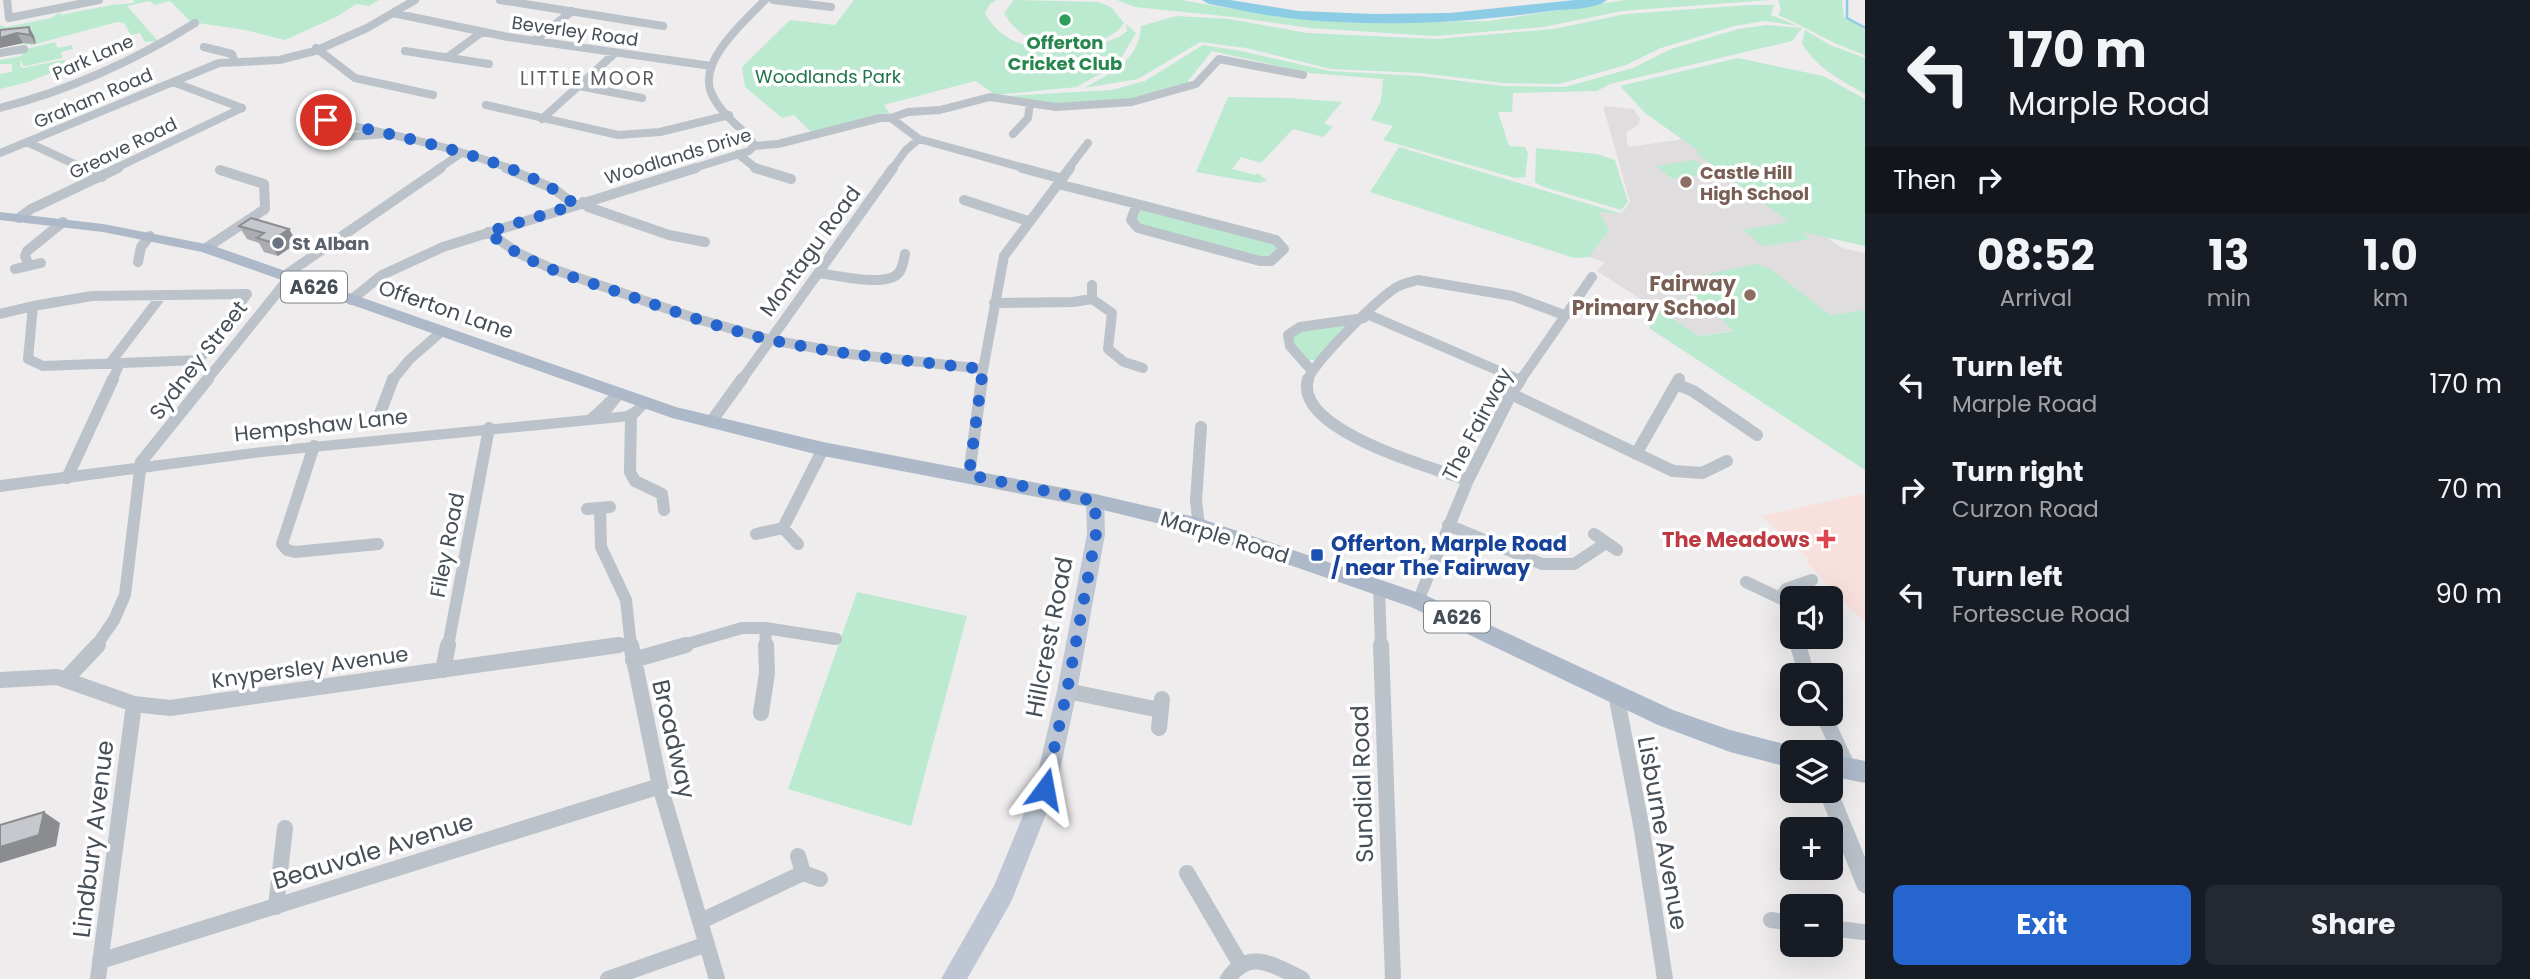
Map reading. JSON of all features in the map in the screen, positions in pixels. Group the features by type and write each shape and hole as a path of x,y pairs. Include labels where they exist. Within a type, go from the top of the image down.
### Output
{"main road":[{"name":"Offerton Lane","path":"0,216 63,222 206,248 442,331 631,403"},
{"name":"Marple Road","path":"631,403 823,449 1103,502 1199,526 1418,601 1665,718 1730,741 1780,754"},
{"name":"Hillcrest Road","path":"953,979 1003,894 1040,801 1067,691 1103,502"}],"street":[{"path":"4,3 9,18 99,0"},
{"path":"204,47 232,54 234,60 275,61 352,34 415,0"},
{"path":"500,0 663,26"},
{"path":"754,146 709,87 714,58 765,0"},
{"path":"773,0 831,7"},
{"path":"534,41 572,12"},
{"name":"Beverley Road","path":"393,13 534,41 711,66"},
{"name":"Park Lane","path":"0,108 41,97 109,71 195,23"},
{"path":"448,57 482,32"},
{"path":"316,48 355,78 433,95"},
{"path":"0,53 24,49"},
{"path":"405,51 489,64"},
{"path":"542,119 615,52"},
{"name":"Woodlands Drive","path":"351,300 365,285 403,263 488,232 749,151 754,146 778,144 908,112 947,109 990,97 1056,107 1094,106 1166,94 1196,84 1219,59 1303,75"},
{"name":"Graham Road","path":"0,153 197,72 234,60"},
{"name":"Greave Road","path":"19,218 31,209 242,108 173,82"},
{"path":"579,86 642,98"},
{"path":"1013,134 1028,118 1030,103"},
{"path":"485,105 633,136 667,131 729,115"},
{"path":"891,118 919,139 1136,203 1276,240 1284,249 1271,261 1259,261 1138,228 1131,220 1136,203"},
{"path":"386,134 342,136 315,135 308,132 326,120 386,134 460,154 543,181 579,204 669,235 705,242"},
{"name":"Montagu Road","path":"711,422 906,150 919,139"},
{"path":"27,142 102,177"},
{"path":"969,475 983,369 1004,256 1028,220 1088,143"},
{"name":"Sydney Street","path":"139,467 286,277 460,154"},
{"path":"738,154 759,171 791,180"},
{"path":"206,248 265,209 264,184 219,170"},
{"path":"964,200 1028,220"},
{"path":"29,265 25,256 27,251 63,222"},
{"path":"488,232 506,248 539,266 771,340 894,360 983,369"},
{"path":"138,262 141,247 150,236"},
{"path":"818,273 887,280 900,272 905,254"},
{"path":"16,269 41,263"},
{"name":"The Fairway","path":"1418,601 1468,480 1511,394 1592,277"},
{"path":"1468,480 1341,431 1318,413 1306,394 1306,384 1312,372 1333,347 1401,284 1418,280 1513,296 1564,315"},
{"path":"1092,285 1092,299"},
{"path":"0,314 33,306 77,297 247,293 198,360 43,366 28,359 33,306"},
{"path":"67,478 116,363 162,295"},
{"path":"994,303 1073,302 1092,299 1112,313 1108,349 1122,362 1143,368"},
{"path":"1312,372 1290,346 1288,335 1300,327 1366,316 1520,380"},
{"path":"378,419 382,395 391,380 442,331"},
{"path":"1636,454 1677,381 1746,425 1757,435"},
{"path":"1511,394 1636,454 1683,473 1702,473 1722,467"},
{"path":"593,418 605,410 631,403 630,472 635,481 662,494 664,510"},
{"name":"Hempshaw Lane","path":"0,486 314,446 593,418 631,403"},
{"path":"1199,526 1196,500 1201,427"},
{"name":"Filey Road","path":"443,670 489,428"},
{"path":"314,446 282,544 295,552 379,544"},
{"path":"783,528 823,449"},
{"path":"66,679 107,635 120,610 125,595 139,467"},
{"name":"Broadway","path":"599,508 601,547 626,600 633,660 660,786 717,979"},
{"path":"1448,526 1529,560 1551,565 1573,564 1612,546 1594,534"},
{"path":"757,534 783,528"},
{"path":"783,528 798,544"},
{"path":"1795,586 1812,580"},
{"path":"1746,582 1780,598"},
{"name":"Sundial Road","path":"1379,588 1393,979"},
{"path":"761,713 767,664 765,628"},
{"path":"633,660 730,630 765,628 836,639"},
{"name":"Knypersley Avenue","path":"0,680 35,676 66,679 134,704 156,708 195,705 631,643"},
{"path":"1067,691 1161,705 1159,729"},
{"name":"Lisburne Avenue","path":"1616,694 1642,830 1665,979"},
{"name":"Lindbury Avenue","path":"98,979 134,704"},
{"path":"1829,726 1848,768"},
{"name":"Beauvale Avenue","path":"100,961 660,786"},
{"path":"1833,803 1865,883"},
{"path":"276,906 285,828"},
{"path":"799,856 803,873"},
{"path":"701,921 803,873 820,879"},
{"path":"1187,873 1239,962"},
{"path":"1771,920 1780,921"},
{"path":"1843,930 1863,932"},
{"path":"608,979 707,944"},
{"path":"1239,962 1256,960 1303,979"},
{"path":"1228,979 1239,962"}],"shaded area":[{"name":"Castle Hill High School","path":"1603,106 1633,109 1640,118 1639,124 1626,133 1628,147 1684,139 1842,248 1865,253 1865,310 1699,336 1597,271 1605,262 1589,257 1609,230 1598,212 1622,213 1630,202"},
{"name":"The Meadows","path":"1865,493 1865,623 1843,600 1843,586 1829,586 1806,562 1810,560 1762,516"}],"green space":[{"path":"132,0 379,0 369,6 356,4 338,16 285,40 245,30 191,22 170,1 155,5 150,1 127,6 158,41 145,42 140,33 131,35 124,23 117,22 32,45 21,44 24,37 0,39 0,25 6,27 51,18 60,12 61,15 135,1"},
{"name":"Woodlands Park","path":"854,0 996,0 985,13 994,26 1016,42 1041,47 1073,47 1105,42 1127,31 1126,24 1136,33 1117,65 1076,87 996,95 975,81 884,105 890,114 813,134 794,115 782,118 745,87 742,67 790,20 835,25"},
{"path":"1014,0 1098,2 1111,7 1124,23 1116,32 1094,42 1055,44 1032,38 1015,28 1004,13"},
{"path":"1117,0 1181,0 1280,17 1354,23 1489,21 1625,0 1770,0 1622,11 1544,27 1434,36 1310,28 1135,7"},
{"path":"1778,0 1842,0 1844,17 1865,30 1865,55 1778,15 1781,10"},
{"path":"1774,5 1771,15 1798,26 1764,21 1734,26 1661,48 1626,65 1559,84 1503,83 1421,73 1331,69 1246,48 1200,42 1138,79 1084,88 1113,71 1129,57 1139,38 1141,26 1176,16 1229,19 1307,33 1437,39 1553,29 1626,14"},
{"path":"1767,25 1802,28 1792,41 1610,84 1597,91 1513,93 1512,112 1498,112 1509,146 1525,147 1528,153 1525,177 1515,178 1383,140 1393,126 1371,120 1381,101 1383,79 1309,73 1212,51 1188,84 1132,99 1057,105 1007,96 1112,90 1145,81 1203,45 1330,71 1420,76 1502,86 1565,87 1633,68 1671,49 1738,29"},
{"path":"1805,30 1830,45 1865,58 1865,94 1814,60 1802,43"},
{"path":"55,42 58,48 72,45 73,49 61,52 62,58 26,66 23,66 21,60 20,66 23,68 63,60 71,65 28,82 0,89 0,74 12,72 12,64 0,64 0,60 22,56 22,50"},
{"path":"1738,58 1823,76 1865,99 1865,246 1802,232 1810,239 1763,246 1743,230 1789,222 1645,113 1620,86"},
{"path":"1228,97 1342,102 1324,123 1333,127 1323,137 1293,129 1261,163 1241,157 1232,169 1255,175 1258,173 1267,181 1259,183 1196,172"},
{"path":"1399,147 1622,214 1599,212 1609,230 1589,257 1574,258 1370,192"},
{"path":"1536,148 1597,154 1615,160 1628,202 1621,210 1541,186 1535,182"},
{"path":"1694,160 1711,173 1672,179 1656,166"},
{"path":"1137,203 1284,247 1271,261 1138,228 1131,217"},
{"path":"1755,264 1771,269 1830,315 1865,310 1865,470 1649,328 1659,310 1699,336 1734,331 1678,281"},
{"path":"1344,323 1348,327 1317,360 1306,360 1294,348 1292,337 1299,330"},
{"path":"857,592 967,616 911,826 788,789"}],"building":[{"path":"29,27 30,35 17,33 0,38 0,30"},
{"path":"251,218 289,229 270,242 257,238 264,233 239,226"},
{"path":"44,812 39,835 0,847 0,825"}],"waterway":[{"path":"1209,0 1288,14 1374,18 1488,14 1600,0"},
{"path":"1847,0 1847,18 1865,28"}],"place":[{"name":"Offerton Cricket Club","path":"1065,20"},
{"name":"Castle Hill High School","path":"1686,182"},
{"name":"St Alban","path":"278,243"},
{"name":"Fairway Primary School","path":"1750,295"},
{"name":"The Meadows","path":"1826,539"},
{"name":"Offerton, Marple Road / near The Fairway","path":"1317,555"}],"district":[{"name":"LITTLE MOOR","path":"588,78"}],"route":[{"path":"326,120 436,147 543,181 575,205 488,232 506,248 539,266 771,340 894,360 983,369 969,475 1095,501 1096,534 1077,625 1067,691 1045,789"}]}
